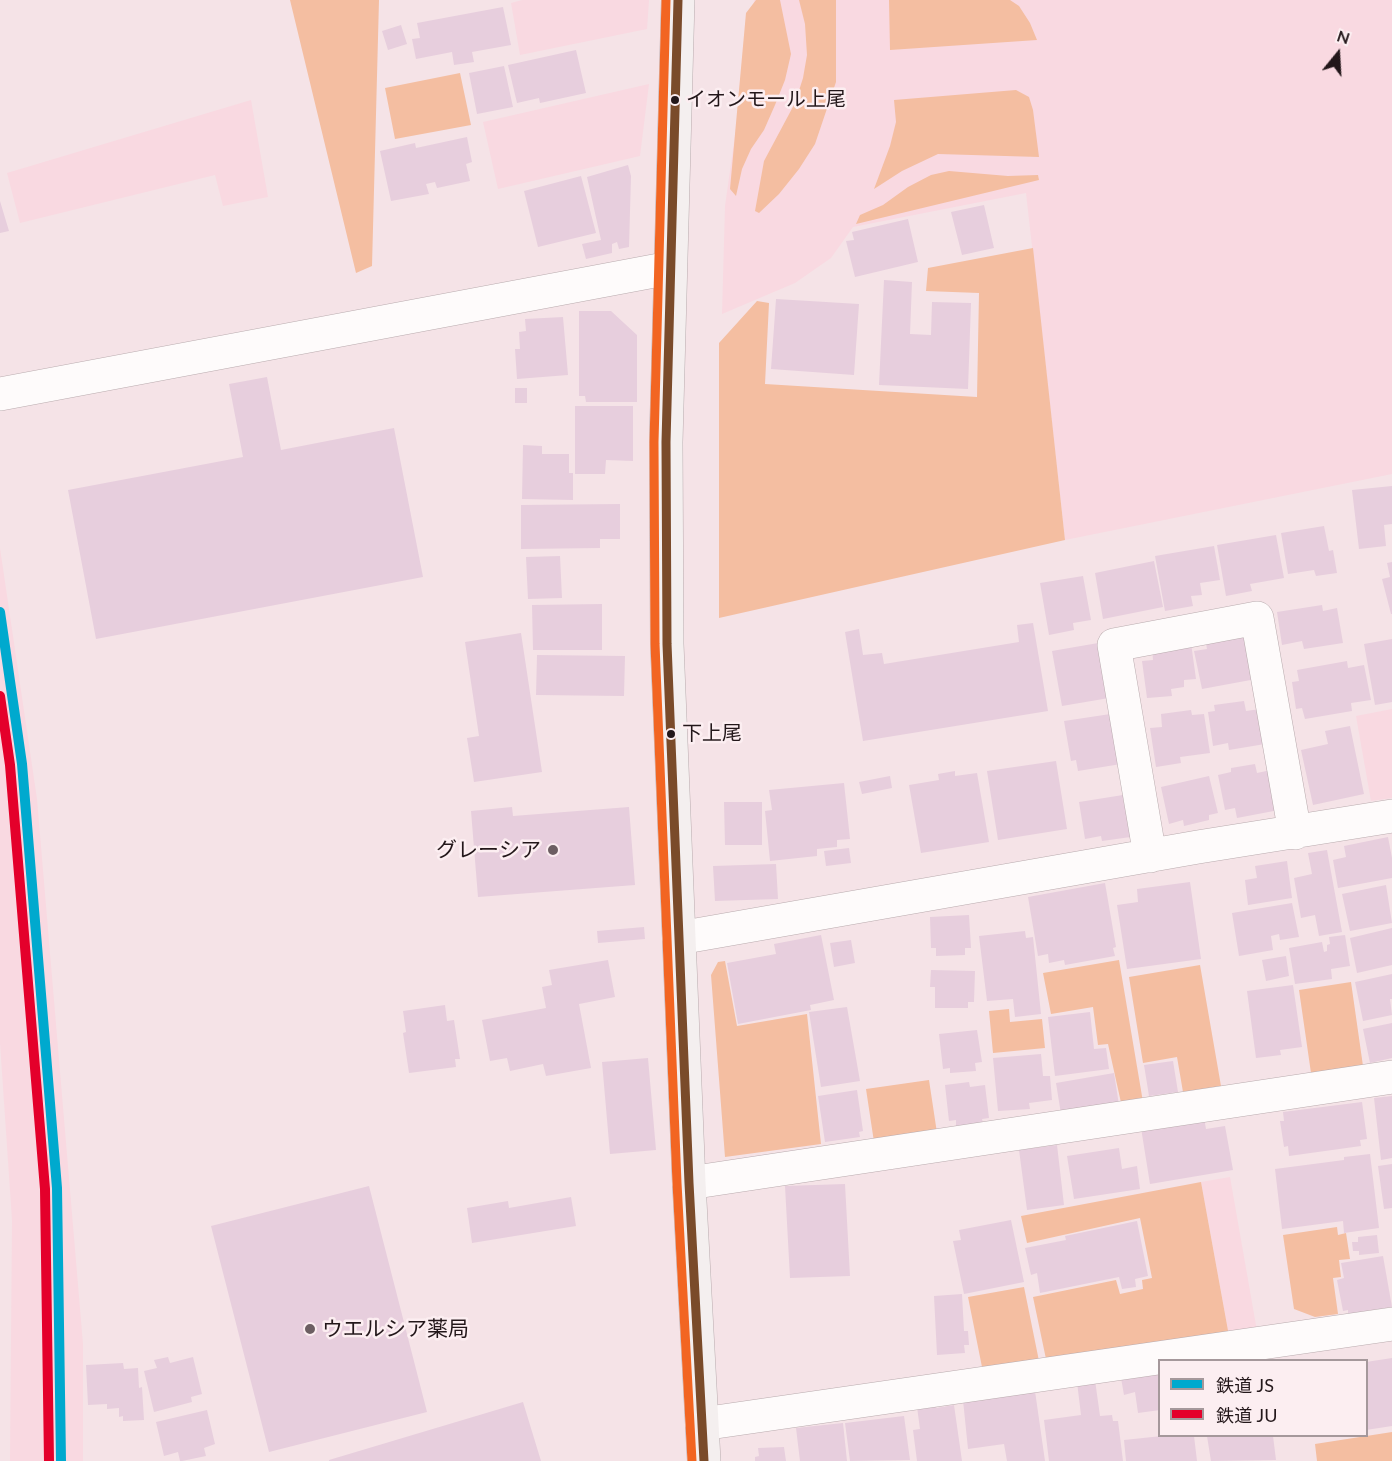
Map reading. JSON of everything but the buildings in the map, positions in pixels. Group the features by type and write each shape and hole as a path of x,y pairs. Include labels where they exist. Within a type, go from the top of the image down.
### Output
{"main road":[{"path":"678,0 666,442 667,644 689,1183 704,1461"}],"street":[{"path":"0,394 670,268"},
{"path":"1150,856 1114,645 1257,618 1295,833"},
{"path":"679,938 1392,816"},
{"path":"689,1183 1392,1077"},
{"path":"702,1424 1392,1324"}],"shaded area":[{"path":"290,0 379,0 372,266 356,273"},
{"path":"522,0 649,0 647,29 520,55 511,3"},
{"path":"754,0 1392,0 1392,474 1065,540 1026,193 853,227 831,258 795,283 722,314 725,206"},
{"path":"756,0 780,0 791,54 785,80 775,105 742,169 736,196 730,189 746,13"},
{"path":"799,0 836,0 836,82 815,144 779,194 759,213 755,211 764,161 795,103 803,78 807,55 805,24"},
{"path":"889,0 1010,0 1019,6 1037,40 890,50"},
{"path":"460,73 471,125 395,139 385,88"},
{"path":"649,84 640,156 498,189 483,122"},
{"path":"1016,90 1029,97 1033,110 1039,157 938,154 902,171 874,189 896,122 894,100"},
{"path":"251,100 268,197 223,206 215,175 20,223 7,173"},
{"path":"949,171 1008,176 1038,175 1039,180 856,224 860,215 883,205 908,187 931,175"},
{"path":"1033,248 1065,540 719,618 719,343 757,301 769,303 765,384 977,397 979,293 926,291 928,268"},
{"path":"0,548 37,799 83,1344 83,1461 10,1461 12,1220 0,1043"},
{"path":"1392,709 1392,798 1371,801 1356,716"},
{"path":"1119,960 1143,1102 1122,1107 1108,1044 1098,1045 1093,1007 1051,1014 1043,973"},
{"path":"725,961 737,1026 807,1014 821,1144 725,1157 711,975 718,962"},
{"path":"1200,965 1221,1086 1183,1092 1177,1057 1143,1063 1129,977"},
{"path":"1351,982 1363,1066 1311,1073 1299,990"},
{"path":"1009,1009 1010,1022 1042,1019 1045,1048 993,1053 989,1011"},
{"path":"929,1080 937,1133 874,1142 866,1089"},
{"path":"1230,1177 1257,1331 1229,1336 1201,1182"},
{"path":"1201,1182 1229,1336 1046,1359 1033,1297 1116,1280 1120,1294 1143,1289 1142,1280 1152,1278 1140,1218 1027,1243 1021,1216"},
{"path":"1337,1227 1338,1235 1346,1233 1350,1259 1339,1260 1341,1277 1333,1278 1338,1314 1315,1317 1294,1309 1283,1235"},
{"path":"1024,1287 1039,1361 983,1372 968,1297"},
{"path":"1392,1432 1392,1461 1317,1461 1315,1444"}],"rail line":[{"name":"JS","path":"0,612 22,764 57,1188 61,1461"},
{"name":"JU","path":"0,696 10,765 45,1189 49,1461"}],"transit line":[{"path":"666,0 654,442 655,644 677,1183 692,1461"},
{"path":"678,0 666,442 667,644 689,1183 704,1461"}],"place":[{"name":"イオンモール上尾","path":"675,100"},
{"name":"下上尾","path":"671,734"},
{"name":"グレーシア","path":"553,850"},
{"name":"ウエルシア薬局","path":"310,1329"}]}
